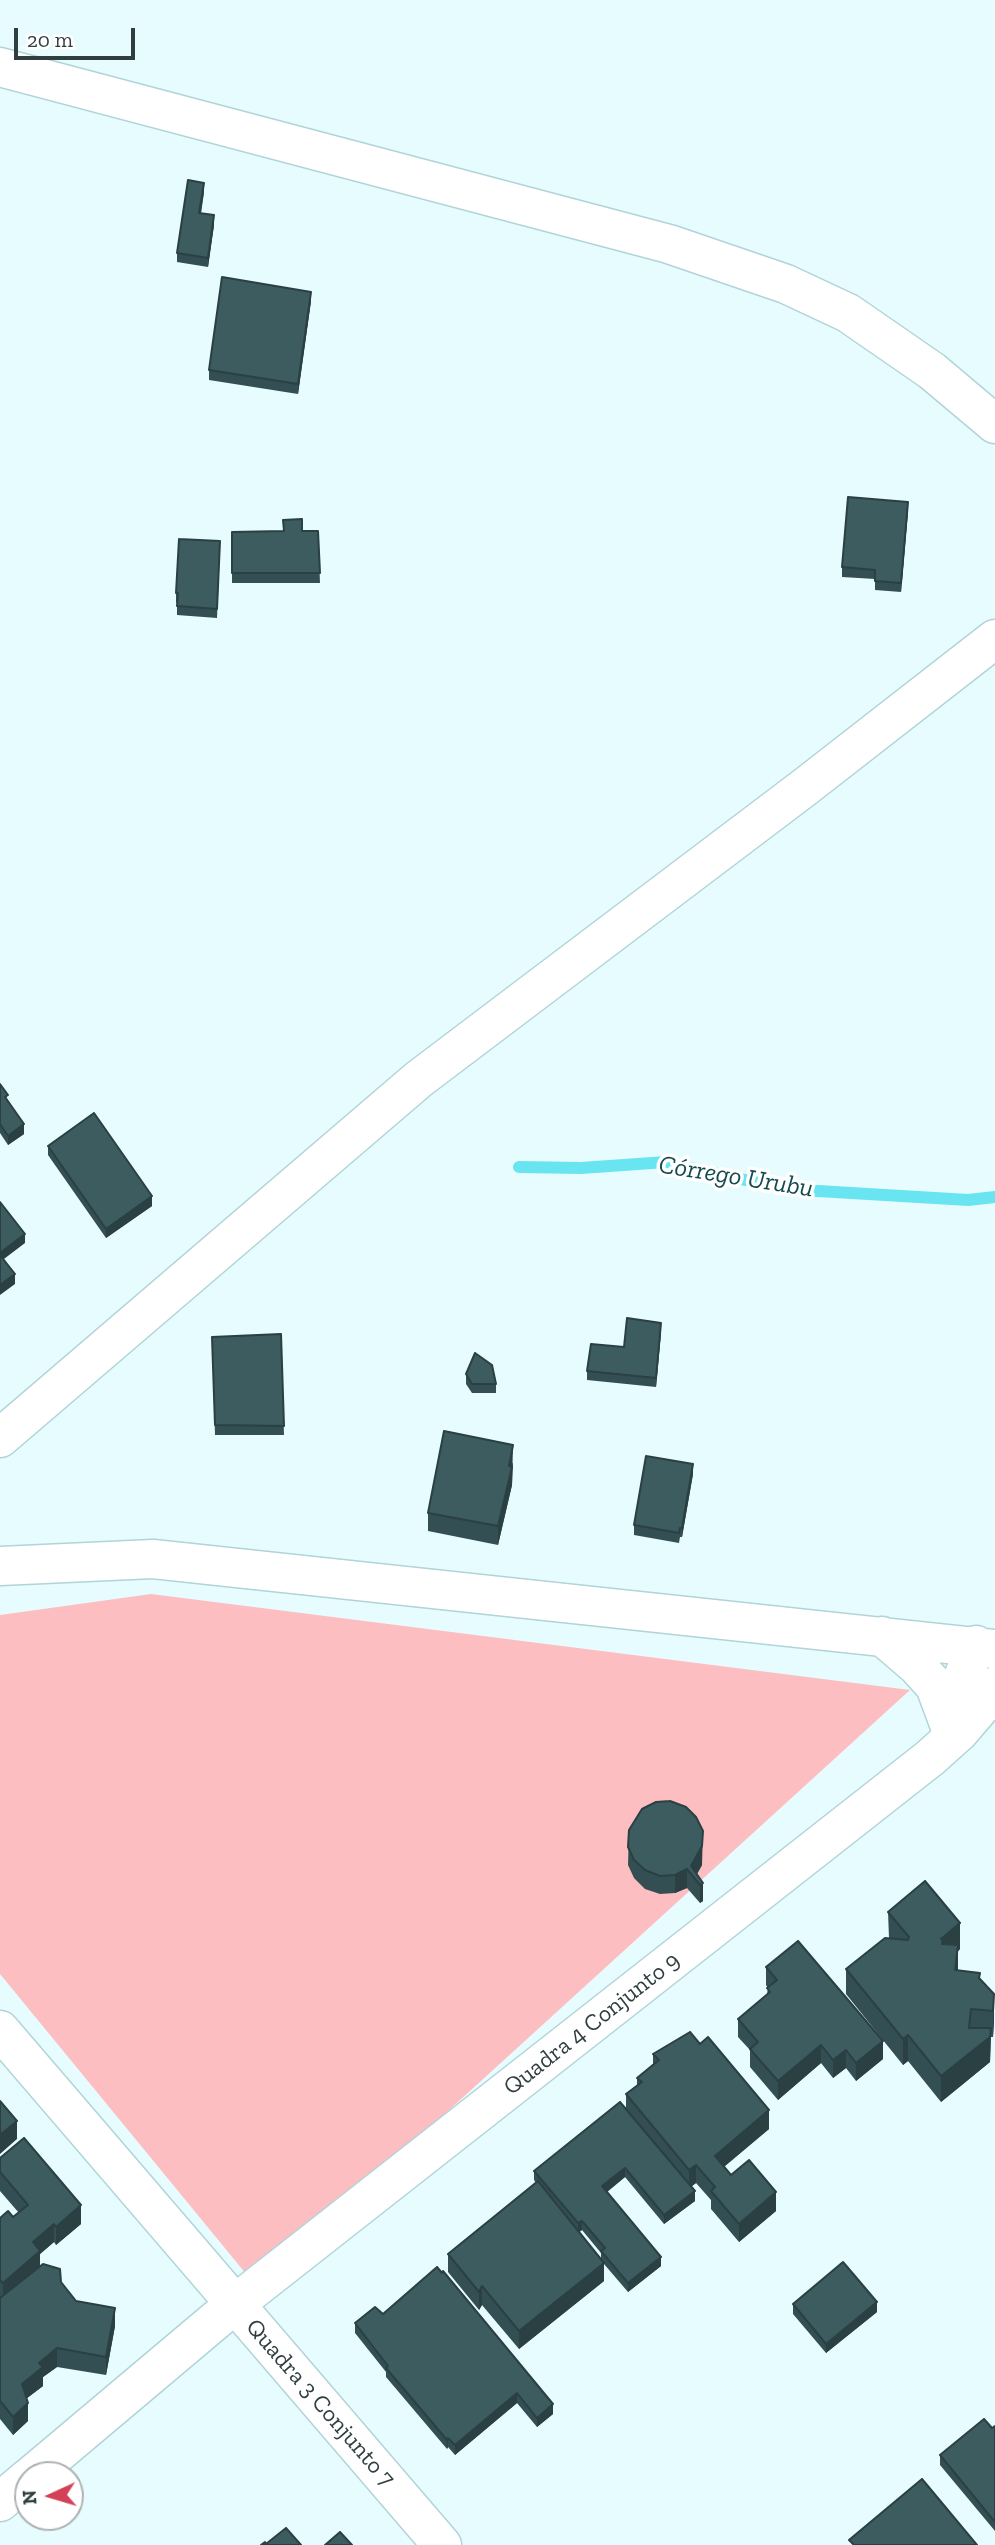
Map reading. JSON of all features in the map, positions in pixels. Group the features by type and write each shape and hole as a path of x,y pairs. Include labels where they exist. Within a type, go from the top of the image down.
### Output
{"street":[{"path":"0,67 669,244 786,284 848,313 932,371 995,424"},
{"path":"0,1438 419,1079 995,639"},
{"path":"0,1566 153,1559 985,1647"},
{"path":"882,1636 917,1666 934,1686 952,1734"},
{"path":"952,1734 964,1675 985,1647"},
{"path":"952,1734 984,1703 995,1686"},
{"path":"952,1734 995,1714"},
{"name":"Quadra 4 Conjunto 9","path":"235,2304 909,1776 952,1734"},
{"path":"0,2030 235,2304"},
{"name":"Quadra 3 Conjunto 7","path":"49,2461 235,2304 442,2545"},
{"name":"Quadra 3 Conjunto 7","path":"0,2502 14,2490"}],"shaded area":[{"path":"151,1594 910,1690 256,2286 0,1974 0,1615"}],"building":[{"path":"188,180 204,183 199,213 214,215 208,258 177,253"},
{"path":"222,277 311,292 298,384 209,370"},
{"path":"848,497 908,502 901,583 875,581 875,570 842,567"},
{"path":"302,519 302,531 318,531 320,573 232,573 232,532 284,531 283,520"},
{"path":"179,539 220,541 217,609 177,606"},
{"path":"0,1084 8,1095 5,1097 24,1124 8,1136 0,1124"},
{"path":"94,1113 152,1196 106,1229 48,1146"},
{"path":"0,1202 25,1234 0,1253"},
{"path":"0,1255 15,1274 0,1285"},
{"path":"627,1318 661,1323 656,1378 587,1371 591,1344 624,1347"},
{"path":"281,1334 284,1426 215,1425 212,1337"},
{"path":"475,1353 492,1365 496,1384 472,1384 466,1374"},
{"path":"444,1431 513,1445 509,1466 512,1467 498,1526 428,1513"},
{"path":"646,1456 693,1464 679,1533 634,1525"},
{"path":"670,1801 686,1807 696,1817 703,1831 702,1846 691,1866 703,1883 700,1885 687,1869 675,1875 660,1876 645,1870 634,1860 628,1847 629,1830 642,1809 656,1802"},
{"path":"925,1881 960,1923 941,1939 942,1944 958,1945 955,1970 980,1973 979,1978 994,1994 993,2011 971,2009 969,2028 991,2028 990,2037 941,2076 908,2035 903,2039 846,1969 885,1938 908,1940 909,1937 888,1912"},
{"path":"798,1941 883,2041 856,2063 846,2050 833,2060 821,2045 778,2081 750,2049 758,2042 738,2019 770,1992 767,1988 777,1980 766,1967"},
{"path":"690,2032 700,2044 708,2037 769,2110 715,2156 731,2175 749,2160 776,2192 739,2224 711,2191 715,2187 696,2165 689,2170 626,2094 642,2082 637,2078 659,2060 653,2054"},
{"path":"0,2101 17,2121 0,2135"},
{"path":"620,2102 695,2191 664,2215 625,2168 602,2186 661,2257 628,2283 601,2251 605,2248 582,2221 578,2223 534,2171"},
{"path":"24,2138 81,2205 56,2227 54,2224 33,2242 40,2251 3,2283 0,2280 0,2218 8,2211 13,2217 28,2205 0,2172 0,2158"},
{"path":"538,2181 604,2263 519,2331 482,2286 479,2292 448,2254"},
{"path":"843,2262 877,2302 826,2344 793,2304"},
{"path":"43,2264 60,2269 61,2282 76,2301 115,2308 106,2357 57,2348 39,2363 43,2367 22,2384 28,2403 13,2417 0,2401 0,2298"},
{"path":"437,2267 553,2404 537,2418 517,2393 455,2445 448,2438 447,2440 386,2368 388,2366 355,2323 375,2307 383,2314"},
{"path":"984,2419 992,2428 995,2426 995,2522 940,2455"},
{"path":"922,2479 977,2545 854,2545 849,2540"},
{"path":"286,2528 301,2545 261,2545 265,2542 266,2544"},
{"path":"340,2532 352,2545 325,2545"}],"waterway":[{"name":"Córrego Urubu","path":"519,1167 581,1168 666,1162 785,1189 968,1200 995,1197"}]}
